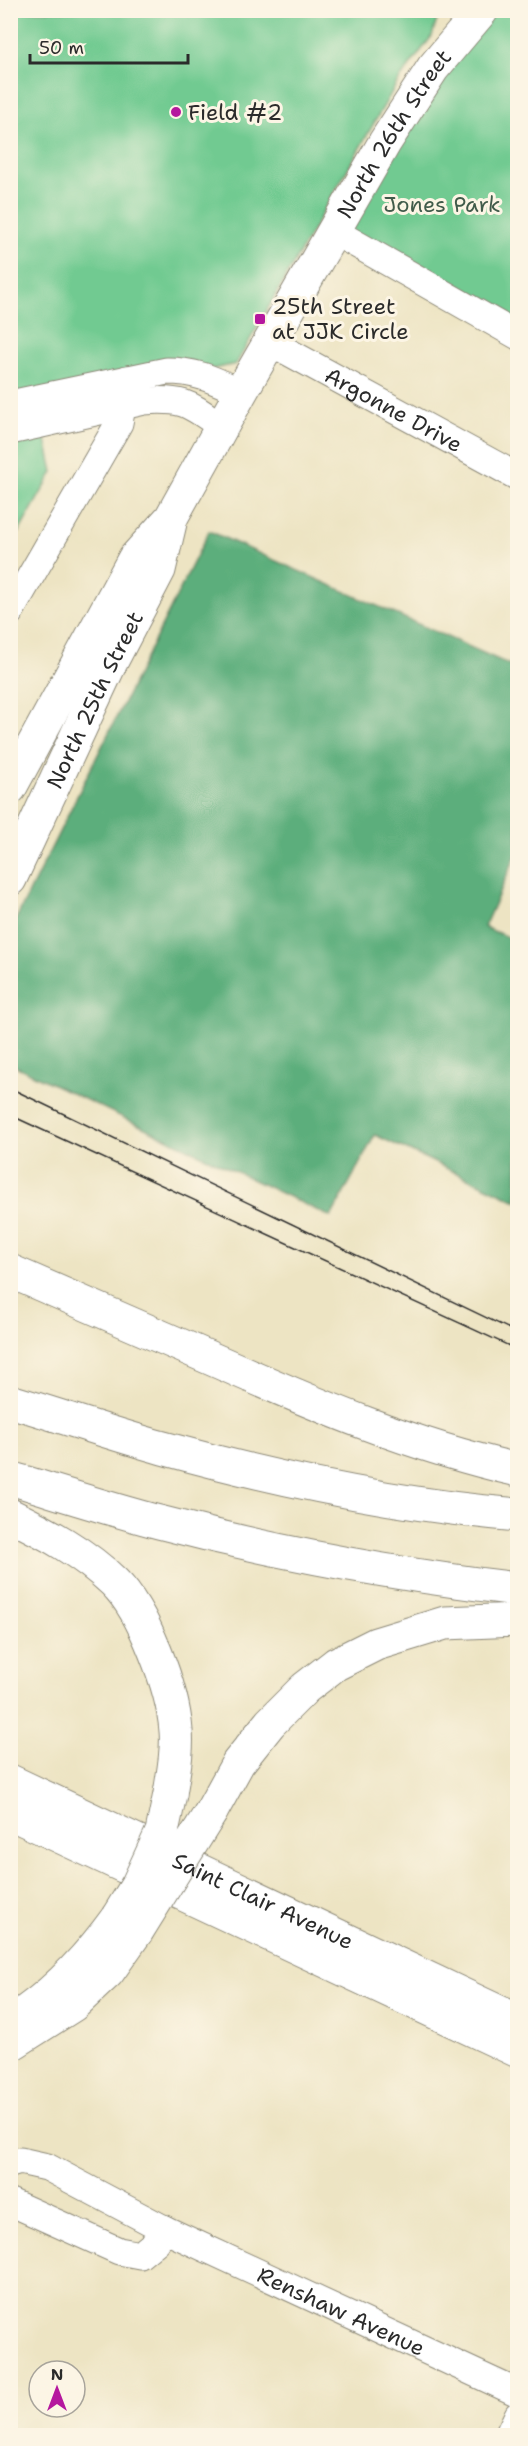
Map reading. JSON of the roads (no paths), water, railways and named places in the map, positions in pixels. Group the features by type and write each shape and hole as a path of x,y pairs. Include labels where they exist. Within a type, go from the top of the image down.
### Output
{"main road":[{"name":"North 26th Street","path":"335,231 385,142 470,16"},
{"name":"North 25th Street","path":"10,788 134,559 171,518 335,231"},
{"name":"North 25th Street","path":"10,879 109,666 159,570 171,518"},
{"path":"10,1271 327,1410 478,1461 518,1470"},
{"path":"10,1401 162,1448 318,1486 392,1499 518,1515"},
{"path":"10,1478 158,1522 281,1551 414,1576 518,1589"},
{"path":"10,1515 47,1533 87,1559 115,1583 141,1617 172,1701 177,1732 175,1765 162,1832 138,1884 127,1924 108,1972 73,2005 10,2045"},
{"path":"10,2021 54,1992 102,1940 127,1924 211,1812 238,1763 270,1723 305,1688 336,1664 376,1644 446,1623 518,1620"},
{"name":"Saint Clair Avenue","path":"10,1780 518,2021"},
{"name":"Saint Clair Avenue","path":"10,1813 518,2051"}],"street":[{"path":"335,231 518,336"},
{"name":"Argonne Drive","path":"270,342 518,477"},
{"path":"10,404 167,371 189,371 241,392"},
{"path":"10,612 119,423 127,379"},
{"path":"10,431 144,401 180,400 222,427"},
{"name":"Renshaw Avenue","path":"10,2164 20,2161 47,2168 164,2229 518,2393"},
{"path":"10,2202 119,2251 140,2254 157,2241 164,2229"},
{"path":"508,2436 518,2415"}],"tram line":[{"path":"10,1088 518,1333"},
{"path":"10,1115 518,1350"}],"place":[{"name":"Field #2","path":"176,112"},
{"name":"25th Street at JJK Circle","path":"260,319"}],"park label":[{"name":"Jones Park","path":"442,204"}]}
